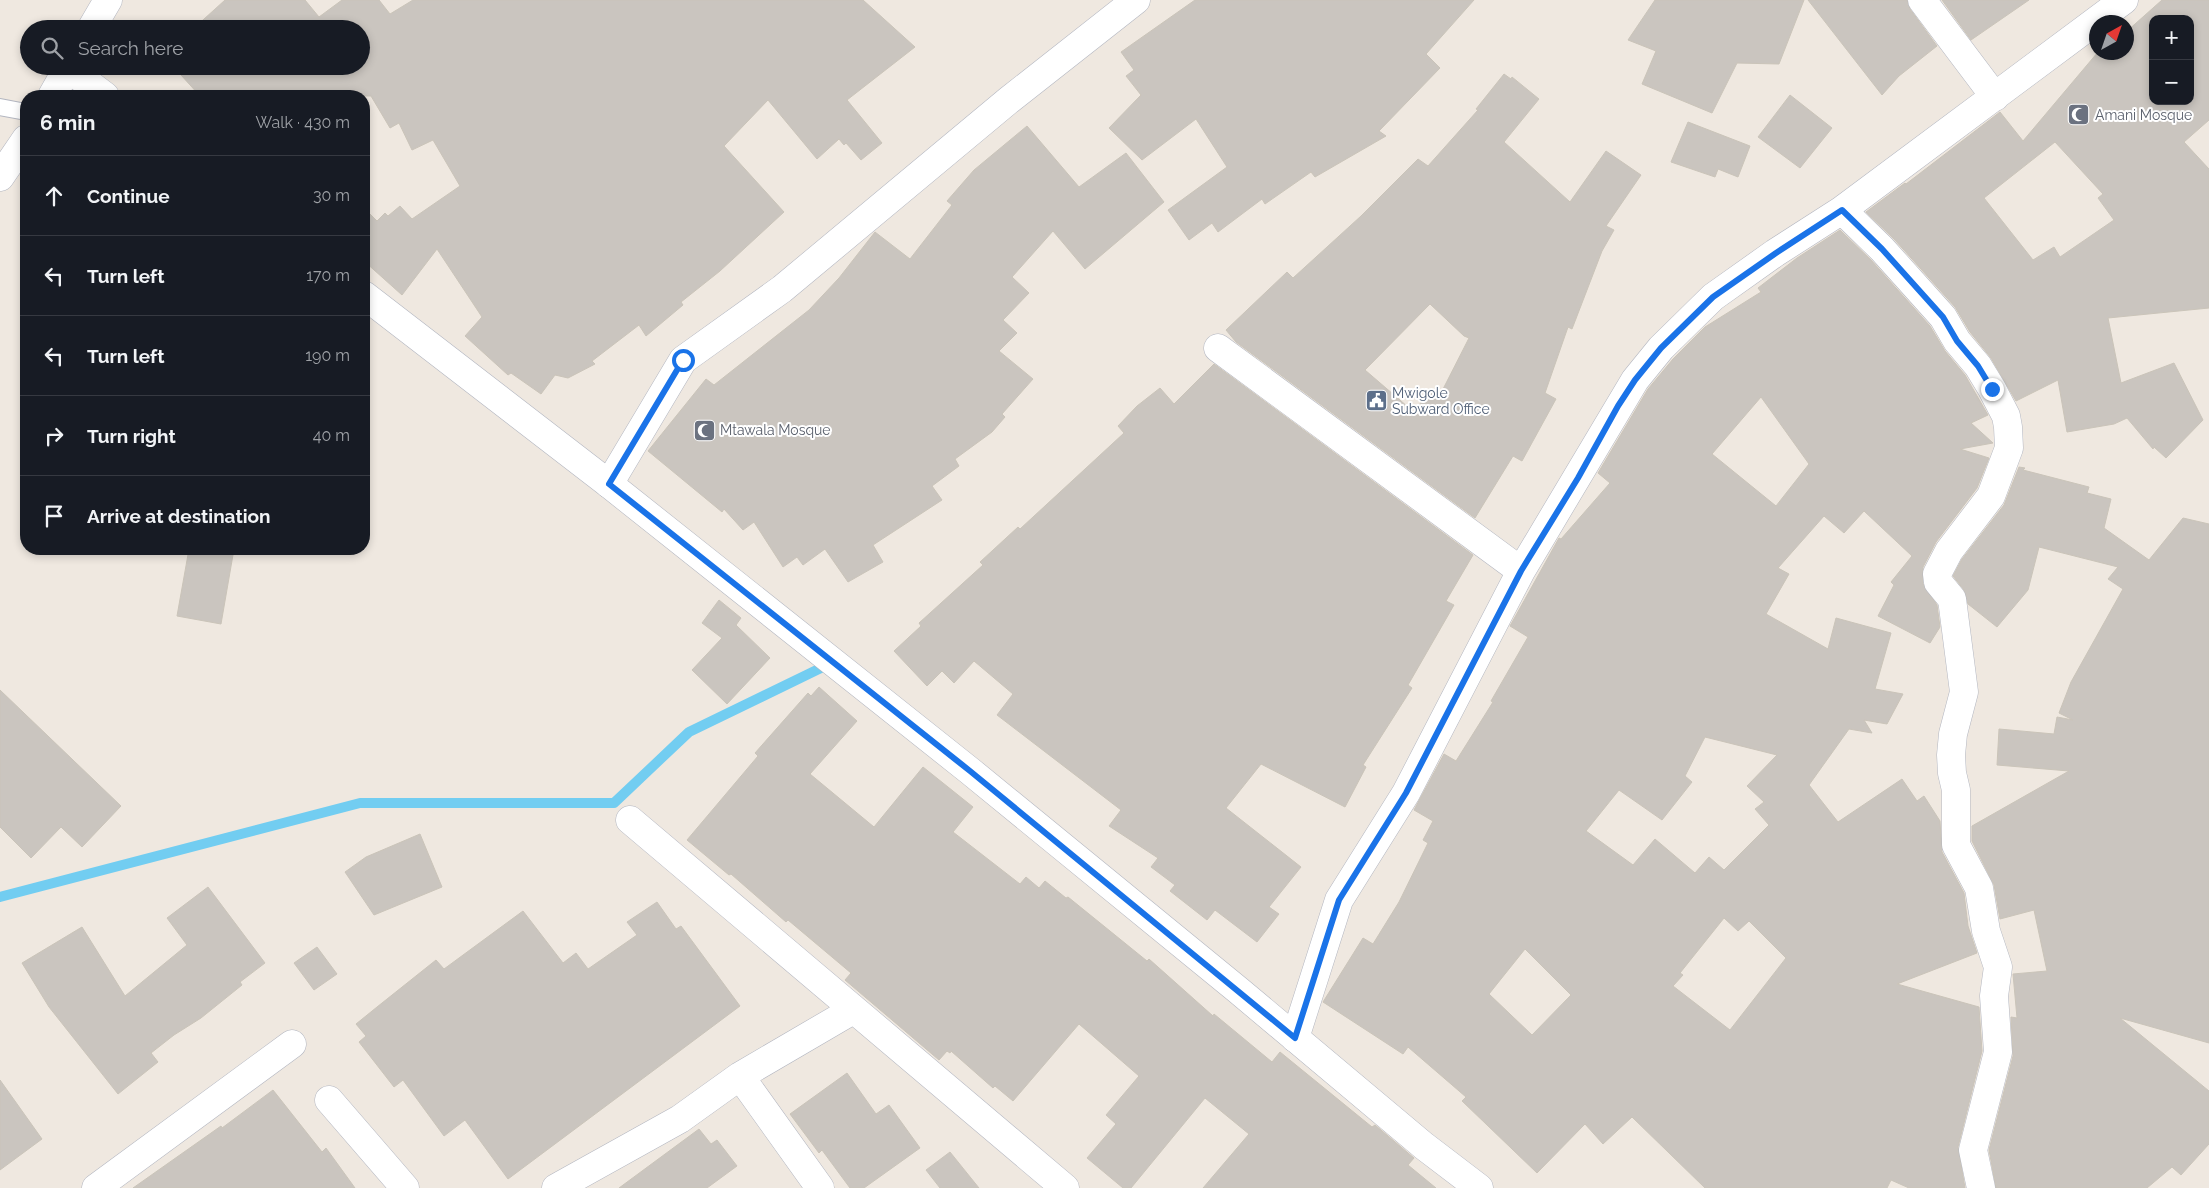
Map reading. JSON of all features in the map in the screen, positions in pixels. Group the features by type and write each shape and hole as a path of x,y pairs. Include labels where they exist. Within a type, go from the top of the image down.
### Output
{"street":[{"path":"96,20 108,0"},
{"path":"609,484 683,360 782,289 1009,100 1136,0"},
{"path":"1922,0 1995,97"},
{"path":"1295,1038 1339,900 1406,793 1521,571 1635,380 1661,348 1713,297 1842,210 2124,0"},
{"path":"55,90 64,75"},
{"path":"78,75 97,90"},
{"path":"0,176 20,147"},
{"path":"1842,210 1882,249 1943,317 1957,341 1978,366 1992,389 2006,416 2008,426 2009,448 1991,496 1949,550 1937,574 1938,582 1952,599 1964,692 1953,734 1951,756 1956,790 1956,845 1979,888 1986,931 1998,967 1994,996 1998,1052 1973,1150 1981,1188"},
{"path":"370,300 609,484 977,778 1424,1146 1479,1188"},
{"path":"1218,348 1521,571"},
{"path":"630,820 1064,1188"},
{"path":"556,1188 680,1119 740,1076 853,1010"},
{"path":"96,1188 292,1044"},
{"path":"740,1076 820,1188"},
{"path":"329,1100 405,1188"}],"lane":[{"path":"0,107 20,111"}],"building":[{"path":"225,0 305,0 319,17 342,0 379,0 390,14 413,0 863,0 915,47 847,100 882,143 861,160 846,143 844,145 839,139 817,159 768,100 724,146 784,212 720,271 681,302 683,305 646,336 639,325 592,361 595,364 568,378 555,375 541,394 511,373 508,375 465,336 482,317 437,249 402,295 370,266 370,214 377,221 385,213 388,216 400,206 412,219 460,186 433,140 412,150 399,123 390,128 370,96 370,90 195,90 181,75 370,75 370,20 203,20"},
{"path":"1195,0 1474,0 1426,54 1440,68 1379,131 1386,136 1315,177 1311,172 1265,204 1262,199 1218,232 1212,223 1189,240 1168,210 1227,167 1196,119 1142,160 1109,128 1141,95 1126,76 1134,70 1121,52"},
{"path":"1655,0 1804,0 1779,64 1737,63 1712,113 1642,84 1656,51 1628,40"},
{"path":"1808,0 1907,0 1910,9 1937,46 1899,76 1882,95"},
{"path":"1942,0 2029,0 1971,40"},
{"path":"2162,0 2209,0 2209,120 2184,142 2209,169 2209,308 2108,318 2121,383 2174,363 2203,420 2166,458 2154,447 2153,449 2127,418 2114,424 2067,432 2058,380 2016,401 1991,358 1970,332 1955,307 1894,239 1866,212 2000,112 2023,141 2091,60 2134,60 2134,25","holes":["2055,142 2103,194 2098,198 2114,220 2060,257 2054,247 2033,260 1984,198"]},
{"path":"1504,74 1511,79 1512,77 1539,99 1504,142 1570,202 1606,151 1641,175 1606,226 1614,230 1602,251 1572,329 1568,327 1545,393 1556,399 1522,461 1513,456 1475,518 1236,342 1226,330 1287,272 1293,278 1361,216 1418,159 1428,166 1478,110 1476,109","holes":["1430,304 1464,336 1469,338 1439,397 1427,391 1415,413 1365,370"]},
{"path":"1790,95 1832,128 1800,168 1758,137"},
{"path":"1688,122 1750,146 1738,177 1718,169 1715,177 1671,162"},
{"path":"1027,126 1079,187 1126,153 1164,202 1085,269 1053,231 1012,277 1029,293 1003,320 1017,333 999,351 1033,379 1002,414 1005,417 992,432 955,459 959,466 932,486 942,500 873,545 883,562 848,582 825,549 803,565 797,557 783,567 754,522 743,530 724,509 722,512 648,451 706,379 714,385 809,310 839,278 875,232 910,259 952,205 947,201 974,170"},
{"path":"1840,230 1871,260 1930,326 1945,351 1965,375 1988,415 1971,423 1993,443 1960,449 1989,458 1977,488 1936,542 1923,567 1923,584 1937,605 1940,627 1930,643 1878,616 1894,585 1891,582 1912,556 1864,511 1844,533 1824,516 1778,568 1789,574 1766,614 1828,649 1836,618 1891,633 1875,689 1903,694 1887,724 1864,720 1872,733 1849,729 1809,785 1838,822 1902,779 1917,801 1924,796 1940,821 1942,852 1964,893 1968,926 1977,953 1897,984 1979,1007 1982,1051 1958,1147 1965,1188 1909,1188 1891,1180 1887,1188 1705,1188 1632,1117 1603,1144 1585,1124 1537,1173 1462,1101 1466,1097 1408,1047 1403,1054 1323,1002 1363,938 1373,944 1399,902 1428,843 1423,840 1433,821 1414,810 1444,754 1456,761 1493,702 1491,701 1528,637 1510,626 1559,538 1561,539 1610,483 1598,473 1648,389 1673,359 1705,327 1761,292 1758,288 1797,258","holes":["1761,397 1809,464 1776,506 1712,454","1705,737 1777,755 1747,786 1764,802 1755,809 1769,825 1724,870 1709,857 1695,873 1655,839 1633,865 1586,831 1619,790 1662,820 1692,782 1685,776","1724,918 1738,931 1749,921 1786,958 1730,1030 1673,986 1683,975 1680,973","1525,949 1571,995 1532,1035 1489,994"]},
{"path":"1214,364 1473,555 1446,601 1454,605 1408,685 1412,688 1363,765 1366,767 1345,807 1261,764 1226,808 1301,867 1269,907 1279,914 1257,942 1215,910 1207,920 1170,891 1175,885 1151,867 1158,858 1109,826 1121,810 997,715 1013,694 974,661 954,683 942,671 927,686 894,651 921,626 919,623 983,565 980,562 1018,527 1020,529 1124,433 1118,426 1137,406 1160,388 1174,404"},
{"path":"2019,467 2025,468 2023,470 2089,487 2087,493 2111,499 2104,528 2149,560 2183,518 2209,524 2209,1043 2120,1018 2209,1091 2209,1144 2181,1175 2172,1167 2147,1188 1996,1188 1989,1150 2013,1056 2011,1017 2017,1018 2013,974 2047,971 2034,910 2000,919 1994,885 1972,841 1972,826 2069,771 1997,765 1999,729 2054,734 2057,717 2073,720 2059,713 2071,682 2123,589 2108,579 2118,567 2039,547 2028,590 1997,627 1968,604 1964,590 1953,576 1962,559 2004,505"},
{"path":"188,555 233,555 221,624 177,616"},
{"path":"719,600 741,618 736,625 770,658 727,704 692,670 722,638 702,623"},
{"path":"819,687 857,721 810,774 874,827 923,767 973,807 953,832 1020,884 1026,877 1039,888 1045,881 1066,898 1068,897 1147,961 1149,959 1213,1016 1214,1014 1272,1062 1280,1052 1372,1127 1375,1125 1414,1158 1408,1165 1436,1188 1203,1188 1249,1134 1205,1098 1131,1188 1123,1188 1087,1158 1116,1124 1106,1115 1139,1076 1079,1024 1013,1101 995,1086 993,1088 951,1051 950,1053 947,1051 939,1060 845,980 851,973 687,840 758,756 755,753 808,693 811,696"},
{"path":"0,690 121,806 82,847 61,827 31,858 0,827"},
{"path":"420,834 442,887 374,915 345,872 366,857"},
{"path":"208,887 265,963 240,982 242,985 201,1018 174,1035 151,1053 158,1062 118,1094 49,1007 22,963 82,927 125,996 187,945 167,918"},
{"path":"657,902 676,929 681,926 740,1006 508,1179 465,1120 444,1136 403,1080 394,1087 359,1042 366,1036 356,1024 377,1007 436,960 444,969 523,911 563,963 576,953 588,969 637,935 627,922"},
{"path":"317,947 337,974 314,990 294,963"},
{"path":"847,1073 876,1114 889,1105 920,1148 864,1188 850,1188 822,1150 819,1153 790,1114"},
{"path":"0,1080 42,1139 0,1170"},
{"path":"273,1090 322,1152 326,1148 355,1188 133,1188 221,1126 222,1128"},
{"path":"699,1129 711,1144 717,1140 737,1166 707,1188 619,1188"},
{"path":"950,1152 979,1188 940,1188 926,1170"}],"waterway":[{"path":"0,897 360,803 614,803 689,732 825,666"}],"place":[{"name":"Amani Mosque","path":"2079,115"},
{"name":"Mwigole Subward Office","path":"1376,401"},
{"name":"Mtawala Mosque","path":"704,430"}],"route":[{"path":"683,360 609,484 970,771 1295,1038 1339,900 1406,793 1521,571 1635,380 1661,348 1713,297 1842,210 1882,249 1943,317 1957,341 1978,366 1992,389"}]}
